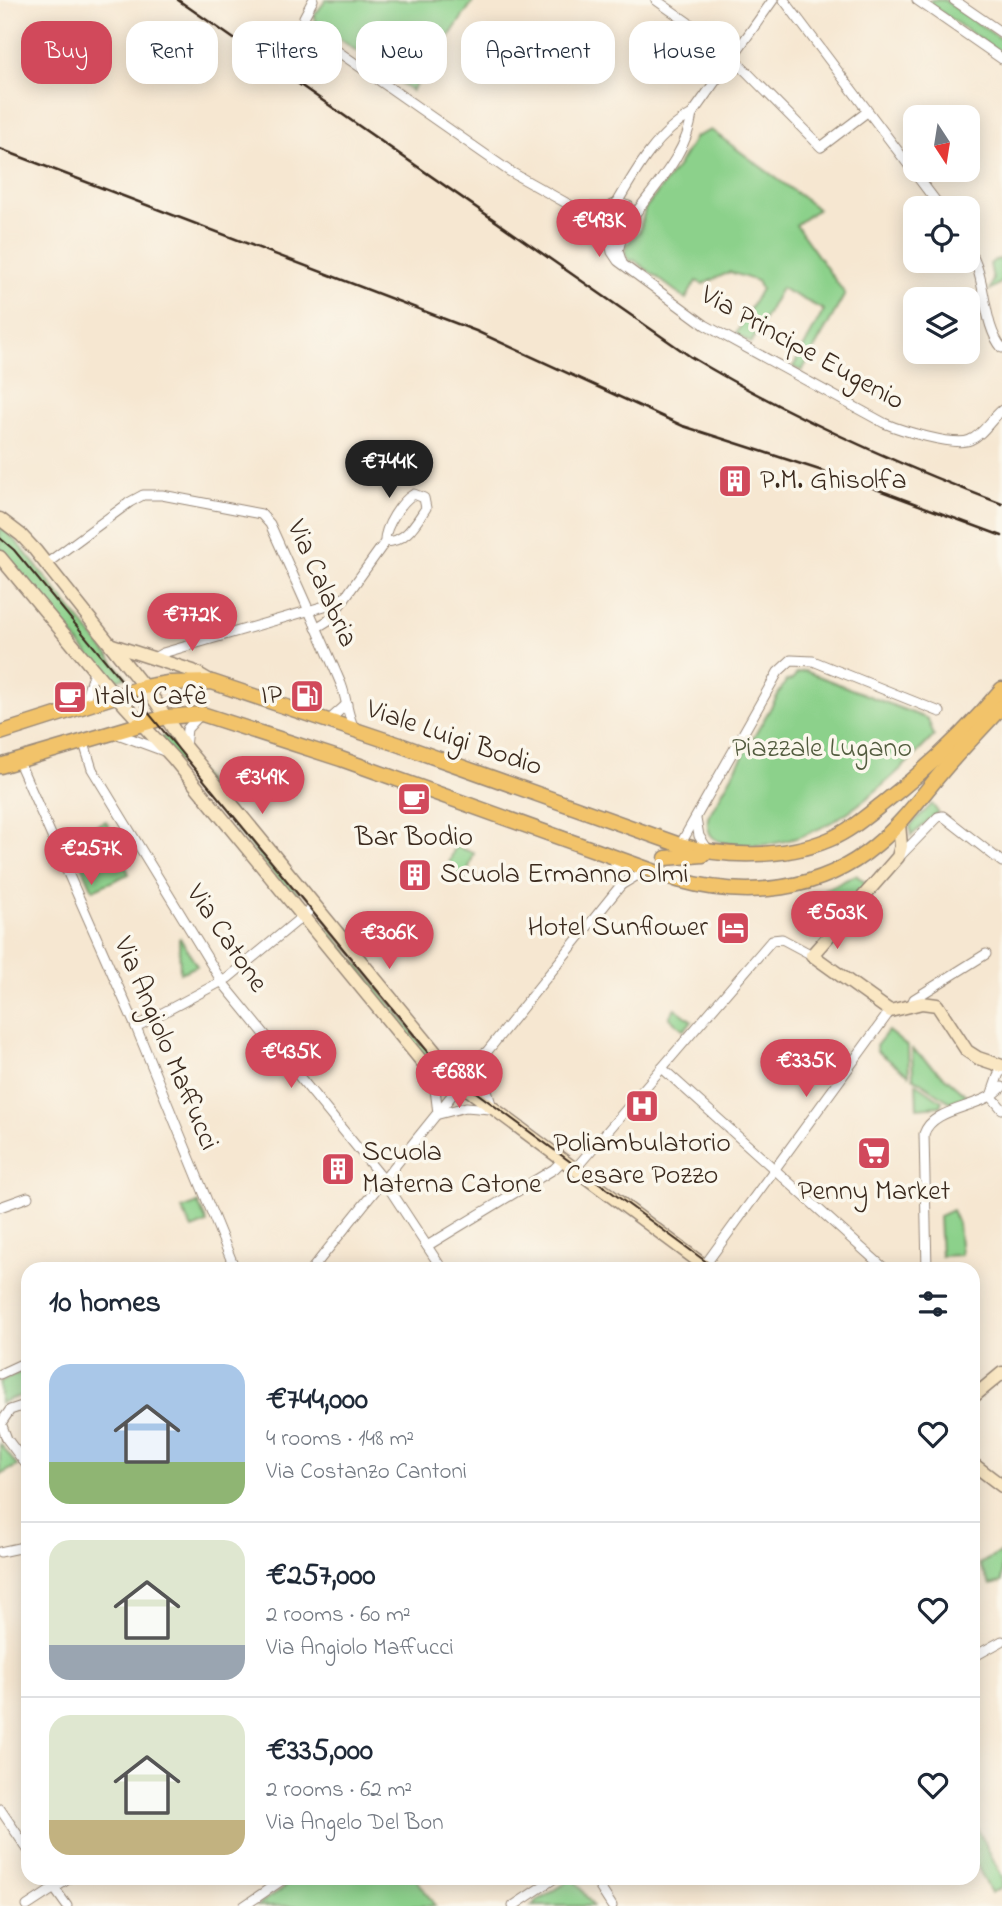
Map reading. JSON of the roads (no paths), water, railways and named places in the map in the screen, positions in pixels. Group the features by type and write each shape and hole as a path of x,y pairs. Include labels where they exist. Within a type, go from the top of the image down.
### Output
{"main road":[{"name":"Viale Luigi Bodio","path":"0,733 144,687 168,683 212,682 328,720 680,845"},
{"path":"648,869 716,889 755,890 787,887 817,879 846,866 875,847 899,824 939,764 1002,689"},
{"path":"666,858 771,852 828,840 858,823 939,764 1002,706"},
{"name":"Viale Luigi Bodio","path":"202,714 341,759 648,869"},
{"path":"0,766 166,717 202,714"},
{"path":"648,869 680,845 732,854"}],"street":[{"name":"Via Principe Eugenio","path":"313,0 304,17 310,32 509,171 602,223 608,232 613,255 625,267 705,326 891,426 963,442 976,437 1001,410"},
{"path":"656,0 686,21"},
{"path":"740,46 773,0"},
{"path":"784,0 932,196"},
{"path":"917,0 1002,59"},
{"path":"954,0 1002,33"},
{"path":"740,65 821,147 867,112"},
{"path":"602,223 603,214 666,132 692,114 713,84"},
{"path":"625,267 618,251 622,236 633,228 635,214 673,163 685,141 692,114"},
{"path":"666,132 678,132 685,141"},
{"name":"Via Principe Eugenio","path":"575,206 627,205 635,214"},
{"path":"608,232 622,236"},
{"path":"980,272 1002,348"},
{"path":"316,628 329,620 384,542 387,529 408,498 414,494 422,496 426,508 405,536 397,541 384,542"},
{"name":"Via Calabria","path":"46,564 137,497 146,495 166,495 254,511 264,516 270,524 345,694 355,730"},
{"path":"0,519 21,535 46,564 144,687 185,747 460,1085 697,1262"},
{"path":"0,556 93,671 168,753 425,1066 431,1074 435,1089 438,1110 435,1117"},
{"path":"154,658 344,597"},
{"path":"111,645 196,672 212,682"},
{"path":"680,845 778,672 791,660 813,661 940,712"},
{"path":"83,708 93,671"},
{"path":"328,720 347,704"},
{"path":"185,747 187,729 202,714"},
{"path":"113,732 168,753"},
{"name":"Via Catone","path":"83,740 92,769 222,982 383,1179 438,1262"},
{"name":"Via Angiolo Maffucci","path":"18,760 136,1027 229,1262"},
{"path":"696,817 699,836 710,852"},
{"path":"812,955 898,857 938,817 947,817 1002,862"},
{"path":"898,857 901,841 899,824"},
{"path":"901,841 920,834"},
{"path":"613,856 621,885"},
{"path":"318,1262 621,885 648,869"},
{"path":"136,1027 222,982 315,906"},
{"path":"575,1169 772,940 782,939 812,955 891,1011"},
{"path":"911,1006 914,999 986,954"},
{"path":"933,987 937,1005 967,1051 1002,1068 991,1096"},
{"path":"709,1262 773,1169 891,1011 930,1003 937,1005"},
{"path":"439,1056 446,1060 457,1060 480,1056 486,1052"},
{"path":"486,1052 483,1067 485,1089 491,1104 499,1113"},
{"path":"425,1066 442,1080 460,1085"},
{"path":"662,1068 877,1262"},
{"path":"927,1262 924,1134 934,1119 991,1096 1002,1087"},
{"path":"991,1096 1002,1109"},
{"path":"435,1117 442,1112 466,1107 489,1108 499,1113"},
{"path":"427,1245 563,1160"},
{"path":"0,1207 28,1197"},
{"path":"0,1374 21,1364"},
{"path":"980,1391 1002,1373"},
{"path":"21,1406 10,1410 1,1423 7,1438 21,1457"},
{"path":"980,1469 1002,1486"},
{"path":"0,1552 21,1548"},
{"path":"980,1653 1002,1641"},
{"path":"0,1809 21,1840"},
{"path":"52,1885 67,1906"},
{"path":"27,1906 59,1885"},
{"path":"244,1906 275,1885"},
{"path":"513,1906 544,1885"},
{"path":"598,1885 612,1906"}],"tram line":[{"path":"0,538 14,550 439,1065 706,1262"}],"railway":[{"path":"178,0 691,357 767,400 844,438 1002,504"},
{"path":"0,149 476,331 683,426 860,483 1002,536"}],"place":[{"name":"P.M. Ghisolfa","path":"735,481"},
{"name":"IP","path":"307,696"},
{"name":"Italy Cafè","path":"70,697"},
{"name":"Bar Bodio","path":"414,799"},
{"name":"Scuola Ermanno Olmi","path":"415,875"},
{"name":"Hotel Sunflower","path":"733,928"},
{"name":"Poliambulatorio Cesare Pozzo","path":"642,1106"},
{"name":"Penny Market","path":"874,1153"},
{"name":"Scuola Materna Catone","path":"338,1169"}],"park label":[{"name":"Piazzale Lugano","path":"822,749"}]}
